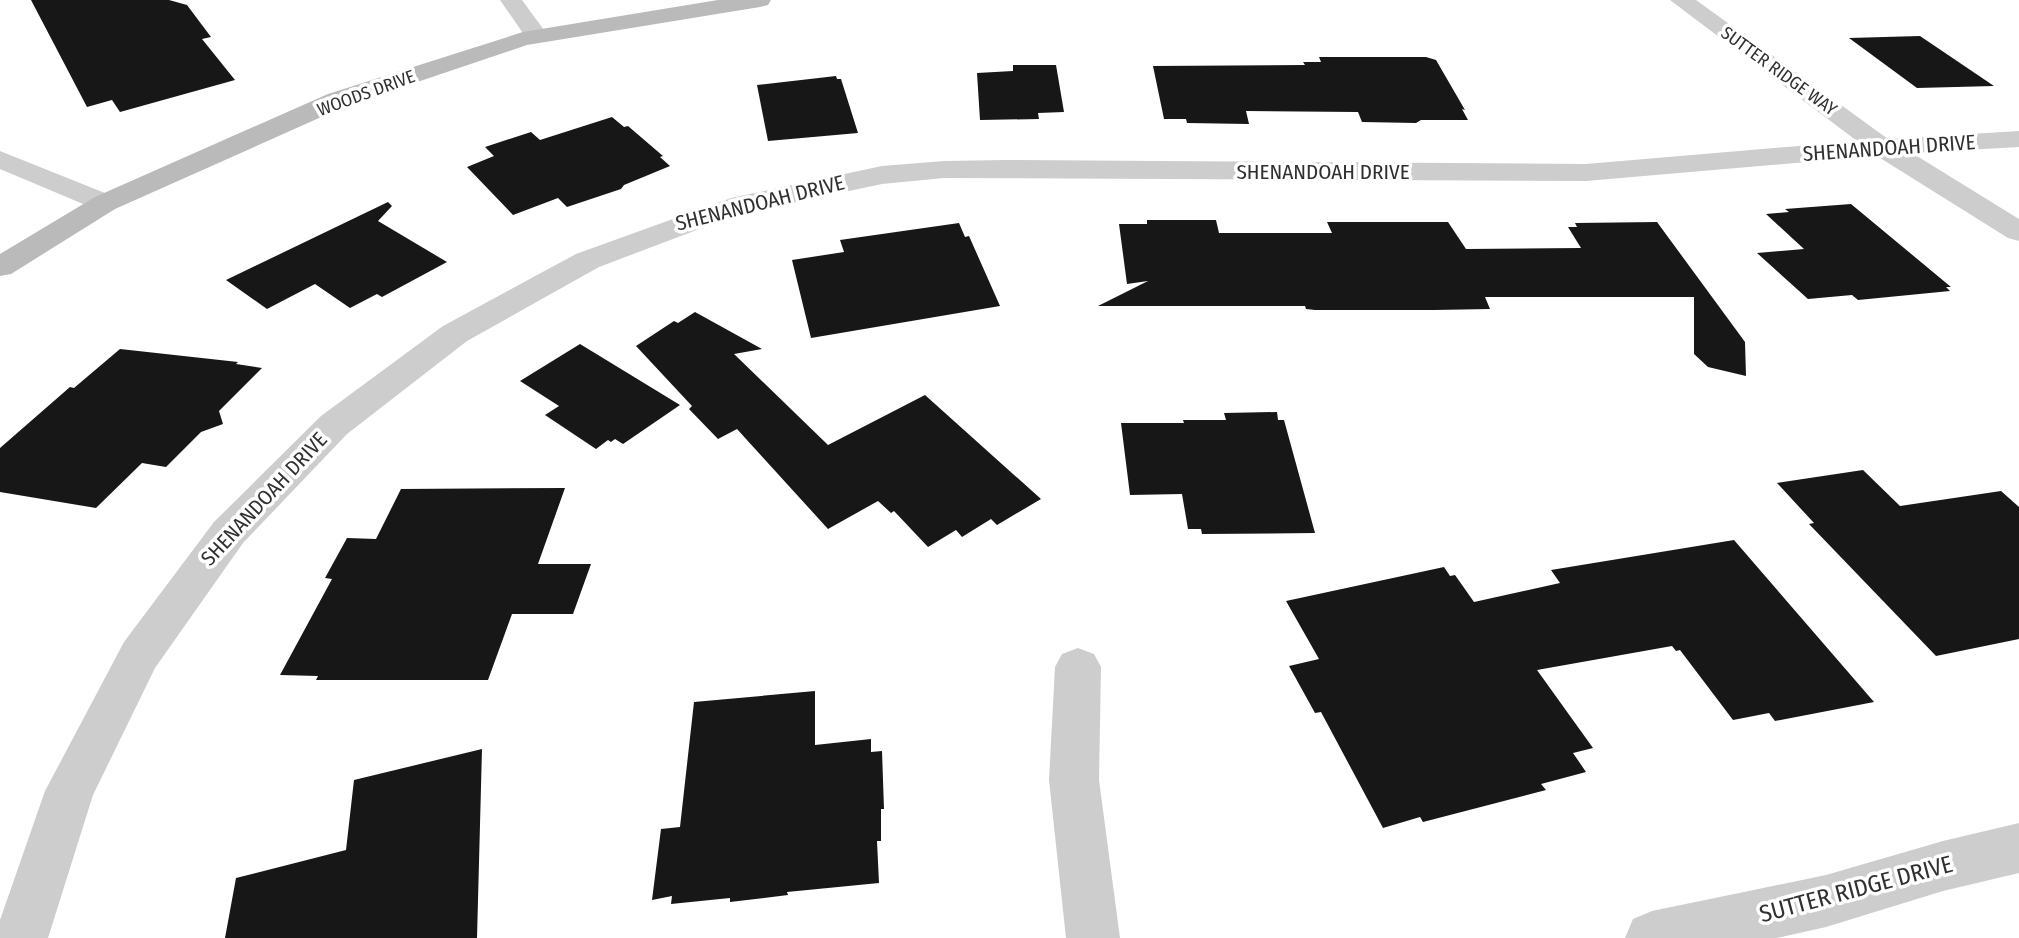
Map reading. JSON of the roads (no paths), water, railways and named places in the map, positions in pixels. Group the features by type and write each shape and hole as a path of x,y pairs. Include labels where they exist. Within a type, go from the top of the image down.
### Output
{"street":[{"path":"511,0 537,37"},
{"name":"WOODS DRIVE","path":"0,267 105,203 337,100 537,37 760,0"},
{"name":"SUTTER RIDGE WAY","path":"1681,0 1885,149 2019,232"},
{"name":"SHENANDOAH DRIVE","path":"21,938 31,897 63,807 100,726 142,652 190,581 234,526 282,472 333,424 389,378 503,302 560,271 617,246 671,225 780,194 848,180 942,170 1578,174 1885,149 1951,141 2019,139"},
{"path":"0,159 105,203"},
{"path":"1078,667 1074,780 1093,938"},
{"name":"SUTTER RIDGE DRIVE","path":"1651,938 1826,901 1943,866 2019,848"}]}
